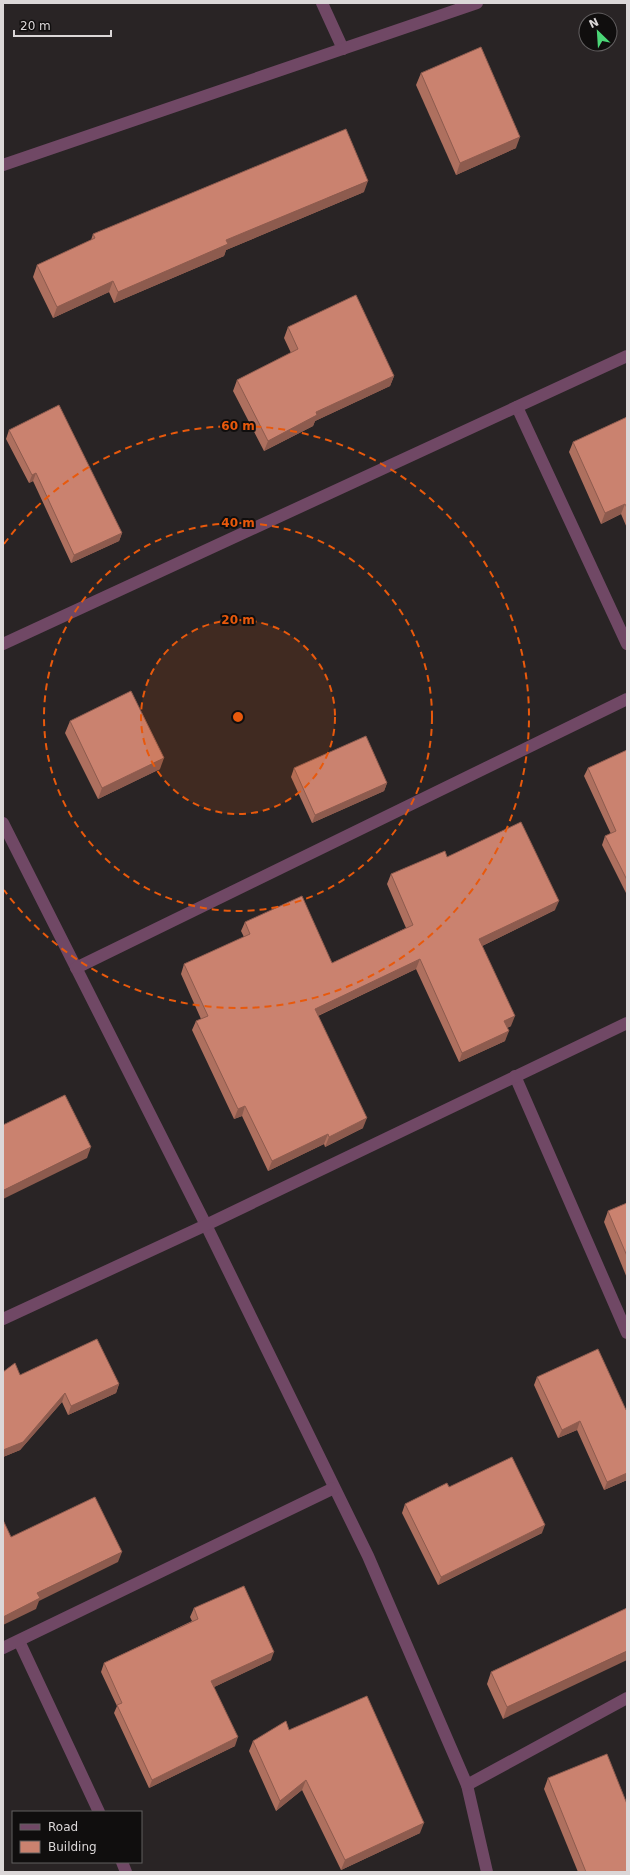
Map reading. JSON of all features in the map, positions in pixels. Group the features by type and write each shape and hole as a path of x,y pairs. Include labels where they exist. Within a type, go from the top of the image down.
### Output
{"street":[{"path":"322,3 343,49"},
{"path":"3,165 477,3"},
{"path":"3,644 627,356"},
{"path":"517,407 627,644"},
{"path":"76,968 627,699"},
{"path":"3,823 206,1225 368,1556 467,1784 487,1872"},
{"path":"3,1319 206,1225 627,1023"},
{"path":"515,1076 627,1332"},
{"path":"3,1648 334,1488"},
{"path":"19,1641 99,1811"},
{"path":"467,1784 627,1698"}],"building":[{"path":"481,47 520,137 460,163 421,73"},
{"path":"346,129 368,181 226,240 228,244 118,292 113,281 57,307 37,265 95,238 93,234"},
{"path":"356,295 394,376 316,412 317,415 268,441 237,380 298,349 288,327"},
{"path":"59,405 122,533 74,555 36,473 32,475 9,430"},
{"path":"627,417 627,508 625,504 605,513 573,442"},
{"path":"131,691 164,758 102,788 70,721"},
{"path":"366,736 387,783 315,815 294,768"},
{"path":"627,750 627,880 605,836 616,831 588,768"},
{"path":"521,822 559,901 479,939 515,1016 504,1021 509,1031 462,1053 420,959 315,1009 367,1118 329,1137 328,1134 272,1161 245,1106 238,1109 196,1021 208,1016 184,964 250,934 245,922 302,896 332,963 413,925 391,874 445,851 447,857"},
{"path":"65,1095 91,1147 4,1190 3,1125"},
{"path":"627,1203 627,1256 608,1211"},
{"path":"97,1339 119,1384 71,1406 65,1393 23,1442 3,1450 3,1372 15,1363 20,1375"},
{"path":"598,1349 626,1410 627,1409 627,1473 607,1482 580,1421 562,1430 537,1377"},
{"path":"512,1457 545,1525 441,1577 405,1504 447,1483 449,1487"},
{"path":"95,1497 122,1552 37,1593 40,1598 3,1617 3,1520 11,1537"},
{"path":"244,1586 274,1652 211,1681 238,1737 152,1780 117,1705 122,1703 104,1663 198,1619 194,1608"},
{"path":"627,1608 627,1651 507,1707 491,1672"},
{"path":"367,1696 424,1823 345,1860 306,1780 280,1801 253,1741 286,1721 289,1730"},
{"path":"607,1754 627,1804 627,1872 586,1872 548,1778"}]}
